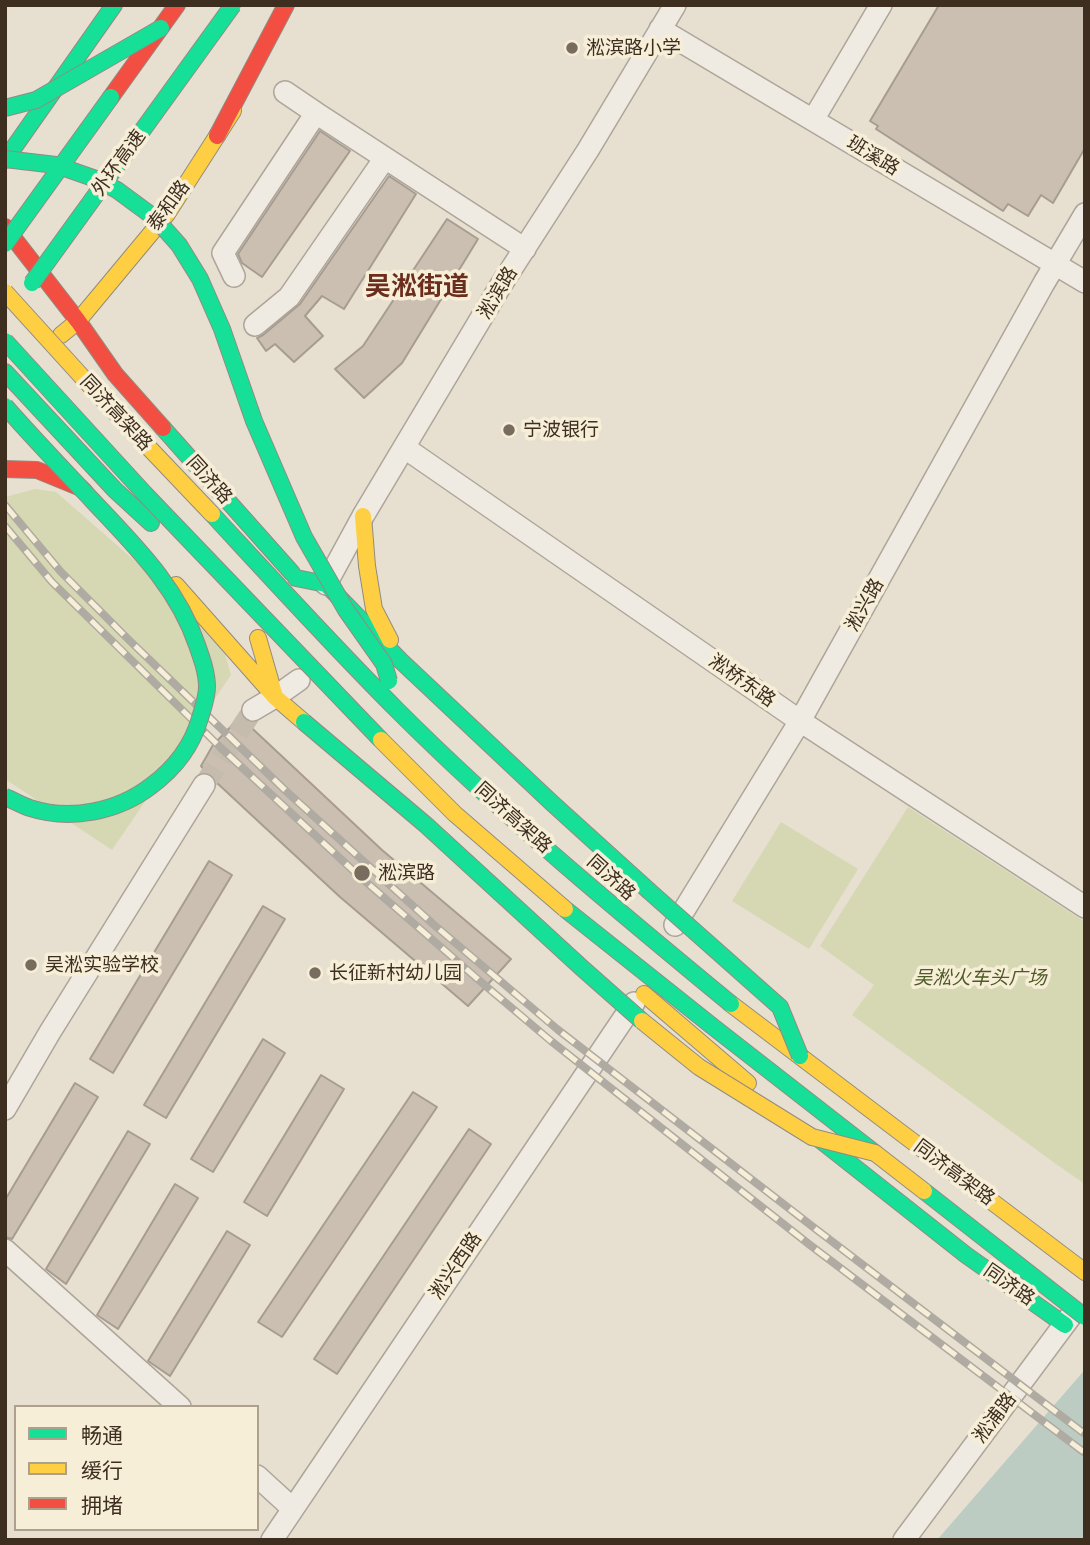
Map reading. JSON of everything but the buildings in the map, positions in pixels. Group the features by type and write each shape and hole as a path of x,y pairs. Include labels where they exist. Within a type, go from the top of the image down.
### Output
{"main road":[{"path":"114,5 5,159 56,165 96,179 117,190 155,218 179,245 200,279 218,319 254,421 304,537 346,610 384,663 397,710"},
{"path":"5,244 177,5"},
{"name":"外环高速","path":"5,321 233,5"},
{"path":"217,136 286,5"},
{"name":"泰和路","path":"6,376 78,321 167,214 303,5"},
{"path":"5,108 36,100 161,28"},
{"name":"同济路","path":"5,227 78,321 115,374 296,578 322,596"},
{"name":"同济高架路","path":"5,292 94,390 397,710 465,775 607,902 731,1004 1085,1272"},
{"name":"同济路","path":"78,321 124,357"},
{"name":"同济高架路","path":"5,341 183,533 455,814 579,921 1085,1317"},
{"path":"6,376 115,490 158,530"},
{"path":"5,406 152,563 178,599 195,633 205,669 207,692 193,738 176,763 164,777 120,805 97,811 66,813 33,809 5,797"},
{"path":"5,469 37,470 81,488 126,529 275,697 426,825 582,968 698,1067 812,1137 875,1153"},
{"path":"363,516 374,609 401,661"},
{"path":"289,542 322,596 408,691"},
{"path":"322,596 401,661 552,803 780,1007 800,1056"},
{"path":"275,697 253,632 295,676"},
{"path":"344,724 412,791 562,927"},
{"path":"665,927 829,1066 901,1115 1085,1253"},
{"name":"同济路","path":"636,988 747,1083 966,1255 1065,1325"}],"street":[{"name":"淞滨路","path":"322,596 363,516 501,285 588,150 675,5"},
{"path":"813,120 881,5"},
{"name":"班溪路","path":"660,29 1085,282"},
{"path":"285,92 525,249"},
{"path":"234,276 223,253 316,113"},
{"path":"255,325 289,297 385,158"},
{"name":"淞兴路","path":"636,988 665,927 800,721 1054,264 1085,214"},
{"name":"淞桥东路","path":"405,448 800,721 1085,907"},
{"path":"253,710 275,697 295,676"},
{"path":"5,1109 204,785"},
{"name":"淞兴西路","path":"272,1540 636,988"},
{"path":"5,1250 178,1405"},
{"name":"淞浦路","path":"904,1540 1085,1295"},
{"path":"259,1478 292,1508"}],"green space":[{"path":"35,489 56,492 219,634 231,675 112,850 5,779 5,497"},
{"name":"吴淞火车头广场","path":"908,807 1085,922 1085,1184 852,1015 874,985 820,946"},
{"path":"781,822 858,869 809,949 732,901"}],"shaded area":[{"path":"1085,1370 1085,1540 937,1540 1082,1373"}],"tunnel":[{"path":"204,785 253,710"}],"railway":[{"path":"5,505 61,572 130,641 287,792 433,924 557,1029 1085,1434"},
{"path":"5,526 52,582 221,748 358,875 481,982 551,1041 810,1245 1085,1453"}],"traffic: fast":[{"path":"5,160 114,5"},
{"path":"32,283 233,5"},
{"path":"5,108 36,100 161,28"},
{"path":"5,244 111,97"},
{"path":"5,159 56,165 96,179 117,190 155,218 179,245 200,279 222,329 254,421 304,537 346,610 384,664 389,681"},
{"path":"5,341 145,494 381,740"},
{"path":"5,372 115,490 151,523"},
{"path":"5,406 138,550 166,585 188,624 202,661 207,687 197,728 187,747 167,772 138,795 108,808 77,814 45,812 5,797"},
{"path":"163,428 292,573"},
{"path":"212,514 350,662 477,787 731,1004"},
{"path":"296,578 326,584 401,661 648,890"},
{"path":"304,722 426,825 642,1021"},
{"path":"648,890 780,1007 800,1056"},
{"path":"565,909 712,1026"},
{"path":"712,1026 875,1153"},
{"path":"819,1139 966,1255 1065,1325"},
{"path":"924,1191 1085,1317"}],"traffic: slow":[{"path":"61,335 78,321 167,214 233,111"},
{"path":"5,292 212,514"},
{"path":"363,516 374,609 390,640"},
{"path":"176,585 275,697 304,722"},
{"path":"258,638 275,697"},
{"path":"381,740 455,814 565,909"},
{"path":"644,994 748,1083"},
{"path":"731,1004 1085,1272"},
{"path":"642,1021 699,1067 812,1137 875,1153 924,1191"}],"traffic: jam":[{"path":"111,97 177,5"},
{"path":"217,136 286,5"},
{"path":"5,227 78,321 115,374 163,428"},
{"path":"5,469 37,470 85,492"}],"place":[{"name":"淞滨路小学","path":"572,48"},
{"name":"宁波银行","path":"509,430"},
{"name":"淞滨路","path":"362,873"},
{"name":"吴淞实验学校","path":"31,965"},
{"name":"长征新村幼儿园","path":"315,973"}],"district":[{"name":"吴淞街道","path":"417,287"}]}
